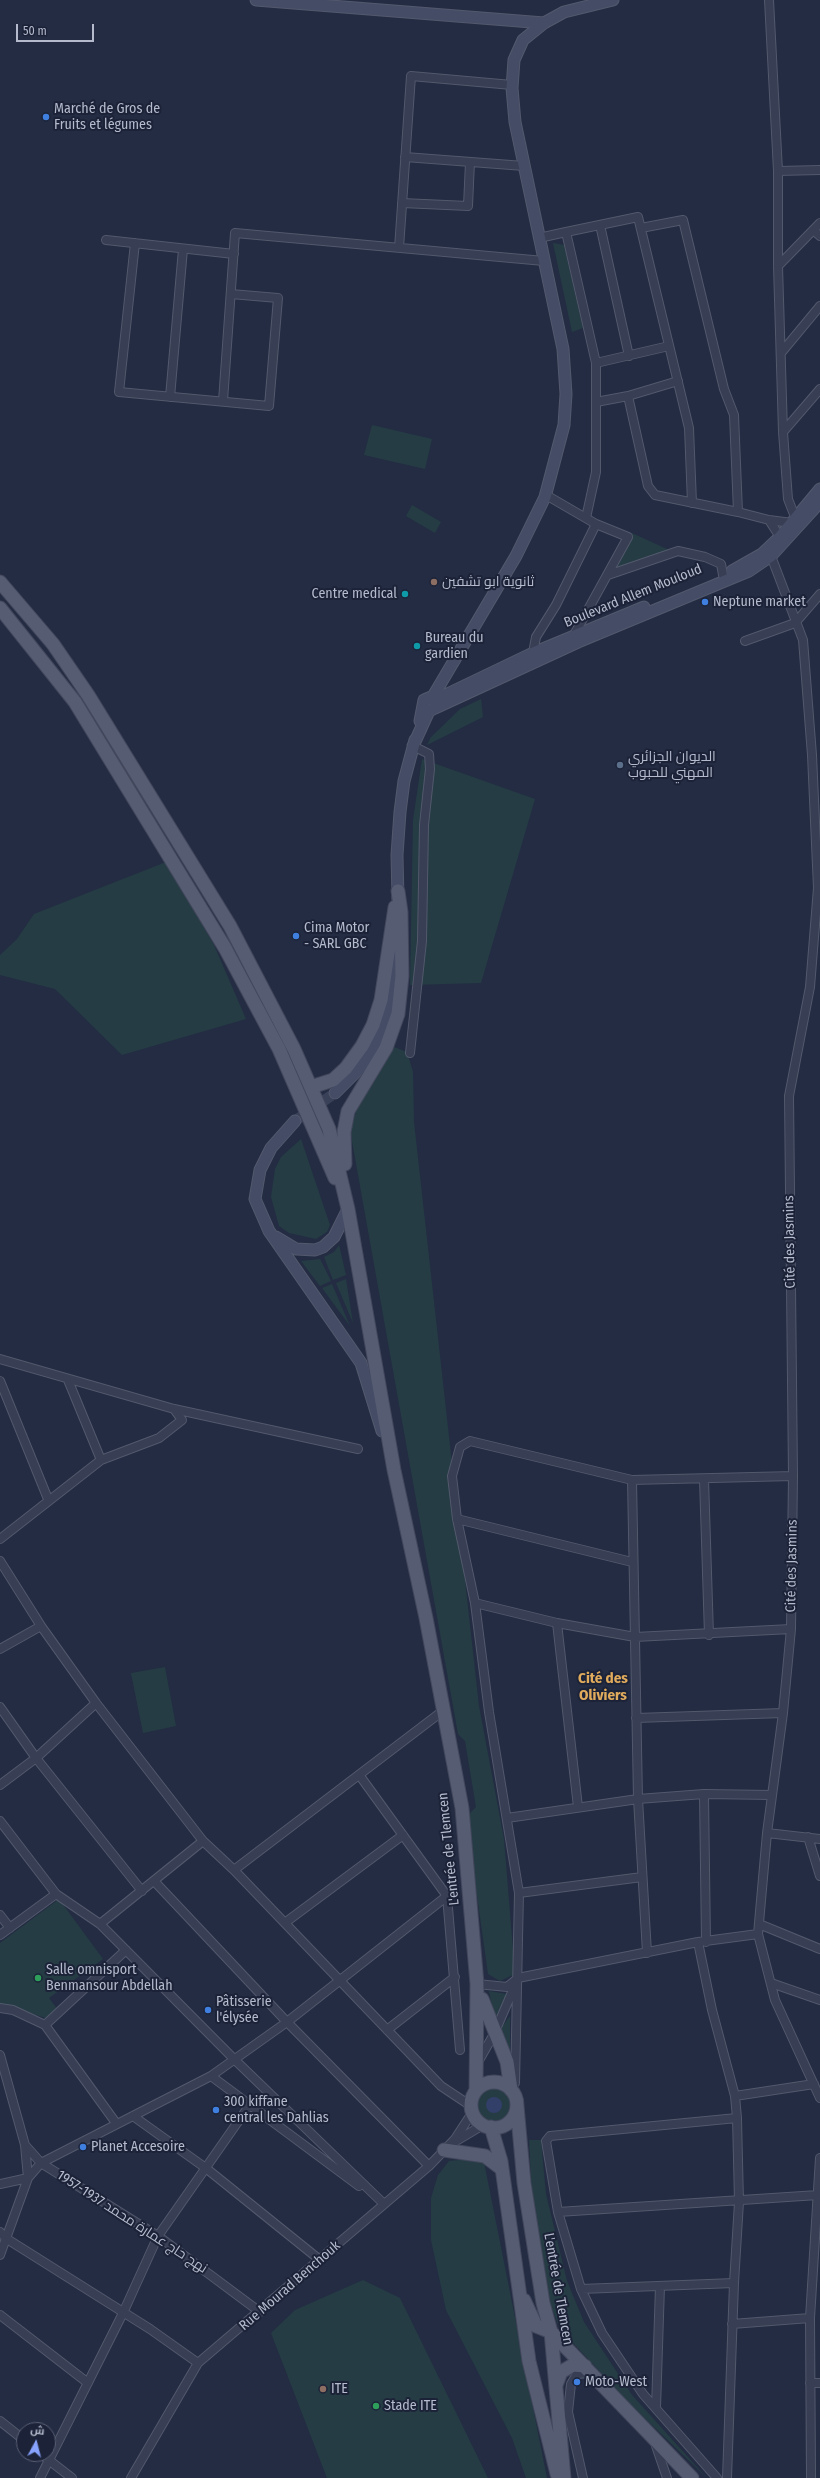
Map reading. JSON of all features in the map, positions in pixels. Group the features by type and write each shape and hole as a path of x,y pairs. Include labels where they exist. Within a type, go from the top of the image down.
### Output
{"main road":[{"path":"256,0 544,23"},
{"path":"335,1093 362,1066 372,1050 387,1013 394,976 398,891 397,855 400,812 404,781 413,746 431,705 516,556 546,495 564,426 566,394 563,349 515,122 512,85 514,60 523,40 544,23 564,12 613,0"},
{"name":"Boulevard Allem Mouloud","path":"431,705 533,653 723,575 762,554 780,537 820,489"},
{"name":"Boulevard Allem Mouloud","path":"431,705 749,571 771,556 820,502"},
{"path":"0,582 53,644 146,787 230,926 294,1049 329,1130 348,1209"},
{"path":"0,608 75,702 225,948 279,1049 348,1209"},
{"path":"311,1087 327,1083 346,1068 362,1046 373,1025 381,1000 398,891"},
{"path":"269,1231 296,1249 315,1250 323,1247 334,1237 348,1209 343,1143 345,1122 352,1101 392,1036 400,1003 402,916 398,891"},
{"path":"295,1121 271,1148 260,1170 255,1199 269,1231 361,1362 394,1470"},
{"name":"L'entrée de Tlemcen","path":"348,1209 394,1470 444,1710 467,1845 477,1984 478,2063 476,2090"},
{"name":"L'entrée de Tlemcen","path":"477,1984 494,2034 507,2062 514,2097 524,2183 543,2303 551,2332 564,2478"},
{"path":"487,2126 498,2127 511,2120 514,2097 500,2083 493,2082 481,2086 476,2090 472,2109 487,2126 502,2169 529,2361 558,2478"},
{"path":"444,2150 485,2156 502,2169"},
{"path":"517,2282 536,2326 551,2332 692,2478"},
{"path":"556,2385 561,2372 573,2365 588,2369"}],"street":[{"path":"628,396 650,489 659,497 738,512 769,520 794,520 788,499 783,432 778,266 778,171 769,0"},
{"path":"399,248 411,76 512,85"},
{"path":"405,157 524,166"},
{"path":"402,203 468,206 470,162"},
{"path":"778,171 820,170"},
{"path":"539,238 638,217 689,428 692,503"},
{"path":"641,228 683,220 724,389 734,415 738,512"},
{"path":"778,266 820,223"},
{"path":"600,225 629,356"},
{"path":"813,230 820,236"},
{"path":"566,232 596,363 596,472 586,518"},
{"path":"223,401 235,233 544,261"},
{"path":"106,240 234,254"},
{"path":"135,243 119,392 269,406 278,298 231,294"},
{"path":"170,397 183,249"},
{"path":"781,353 820,306"},
{"path":"596,363 670,346"},
{"path":"596,402 628,396 678,381"},
{"path":"783,432 820,389"},
{"path":"546,495 596,524 628,537 574,635"},
{"path":"769,520 780,537"},
{"path":"533,653 536,637 556,605 596,524"},
{"path":"608,575 678,551 704,557 721,564 723,575"},
{"name":"Cité des Jasmins","path":"758,1934 767,1833 783,1713 791,1629 793,1476 789,1096 810,987 818,888 812,755 803,640 795,623 771,556"},
{"path":"745,641 795,623 820,594"},
{"path":"410,1053 422,941 424,825 430,769 430,754 413,746"},
{"path":"0,1359 68,1380 174,1409 358,1449"},
{"path":"68,1380 101,1460"},
{"path":"0,1381 48,1499"},
{"path":"0,1538 48,1499 101,1460 159,1438 182,1420 174,1409"},
{"path":"514,2097 519,1894 508,1818 489,1712 475,1603 457,1519 452,1476 460,1447 470,1441 632,1480 793,1476"},
{"path":"704,1479 709,1635"},
{"path":"632,1480 632,1562 638,1800 647,1953"},
{"path":"457,1519 632,1562"},
{"path":"0,1562 41,1626 96,1703 203,1841 286,1922 441,2086 472,2109"},
{"path":"475,1603 557,1623 635,1637 709,1635 791,1629"},
{"path":"557,1623 578,1807"},
{"path":"0,1649 41,1626"},
{"path":"0,1785 36,1758 96,1703"},
{"path":"0,1707 36,1758 142,1890"},
{"path":"234,1870 360,1776 444,1710"},
{"path":"636,1718 783,1713"},
{"path":"360,1776 447,1896 460,2050"},
{"path":"508,1818 578,1807 704,1794 772,1795"},
{"path":"704,1794 702,1942 712,2010 735,2096 740,2202 732,2324 728,2478"},
{"path":"0,1821 56,1894 100,1924 235,2060 384,2204"},
{"path":"767,1833 820,1839"},
{"path":"286,1922 403,1835"},
{"path":"808,1837 820,1876"},
{"path":"100,1924 142,1890 155,1882 203,1841"},
{"path":"519,1894 642,1877"},
{"path":"155,1882 287,2022 429,2166"},
{"path":"0,1935 56,1894"},
{"path":"0,2255 7,2240 28,2178 41,2163 116,2123 133,2116 211,2076 287,2022 447,1896"},
{"path":"0,1915 10,1928"},
{"path":"759,1924 820,1949"},
{"path":"477,1984 507,1987 518,1978 702,1942 758,1934 775,2000 820,2098"},
{"path":"45,2025 126,1950"},
{"path":"387,2030 455,1977"},
{"path":"494,2034 518,1978"},
{"path":"771,1983 820,2000"},
{"path":"0,2008 13,2010 45,2025 116,2123"},
{"name":"L'entrée de Tlemcen","path":"478,2063 494,2034"},
{"path":"0,2055 25,2145 28,2178"},
{"path":"211,2076 249,2106 384,2204"},
{"path":"735,2096 814,2084"},
{"path":"56,2449 123,2313 158,2236 207,2169 249,2106"},
{"name":"Rue Mourad Benchouk","path":"131,2478 198,2363 260,2312 429,2166 455,2139 472,2109"},
{"path":"133,2116 207,2169 320,2260"},
{"path":"717,2478 643,2394 602,2333 581,2289 558,2212 546,2141 550,2136 737,2118"},
{"path":"444,2150 487,2126"},
{"name":"نهج حاج عمارة محمد 1937-1957","path":"25,2145 41,2163 158,2236 260,2312"},
{"path":"811,2478 810,2318 818,2229 820,2158"},
{"path":"0,2184 28,2178"},
{"path":"558,2212 740,2202 818,2195"},
{"path":"0,2232 7,2240 123,2313 198,2363"},
{"path":"581,2289 734,2283"},
{"path":"656,2408 660,2286"},
{"path":"811,2305 820,2305"},
{"path":"0,2315 88,2383"},
{"path":"732,2324 810,2318"},
{"path":"583,2478 568,2412 571,2384 577,2374 588,2369"},
{"path":"810,2383 820,2383"},
{"path":"0,2421 16,2434"},
{"path":"654,2439 667,2478"},
{"path":"40,2478 49,2462"},
{"path":"51,2462 72,2478"}],"shaded area":[{"path":"553,243 564,245 583,328 572,332"},
{"path":"372,425 432,439 425,469 364,455"},
{"path":"412,505 441,522 435,533 406,516"},
{"path":"632,533 669,550 617,568"},
{"path":"481,699 483,717 427,745 431,737 460,709"},
{"path":"422,759 535,799 481,983 410,985 413,820"},
{"path":"166,862 214,945 246,1019 122,1055 55,989 0,975 0,955 17,939 34,914"},
{"path":"394,1047 407,1052 413,1072 414,1122 479,1706 504,1839 515,1974 500,1981 488,1974 466,1817 476,1807 465,1741 458,1734 350,1130 358,1106"},
{"path":"301,1139 330,1225 327,1232 316,1239 289,1233 279,1226 271,1197 275,1169 281,1157"},
{"path":"339,1245 346,1275 333,1280 324,1257 334,1252"},
{"path":"320,1259 331,1281 320,1286 301,1261"},
{"path":"346,1279 353,1323 336,1283"},
{"path":"332,1284 350,1326 322,1288"},
{"path":"165,1667 176,1726 143,1733 131,1673"},
{"name":"Salle omnisport Benmansour Abdellah","path":"59,1899 103,1959 49,1998 58,2010 46,2018 0,2005 0,1943"},
{"path":"489,1991 507,1994 496,2016 494,2016"},
{"path":"510,2016 510,2052 498,2032"},
{"path":"494,2088 500,2089 506,2093 510,2099 510,2111 506,2117 500,2121 494,2122 488,2121 482,2117 478,2111 477,2105 478,2099 482,2093 488,2089"},
{"path":"529,2140 541,2140 546,2194 567,2281 584,2322 632,2395 707,2478 629,2403 560,2329 546,2294 531,2180"},
{"path":"469,2159 484,2162 547,2478 526,2478 512,2438 446,2310 431,2240 431,2198 438,2175 449,2161"},
{"name":"Stade ITE","path":"363,2280 400,2298 488,2478 327,2478 271,2333 295,2310"}],"water":[{"path":"494,2097 500,2099 502,2105 500,2111 494,2113 488,2111 486,2105 488,2099"}],"tunnel":[{"path":"295,1121 335,1093"}],"place":[{"name":"Marché de Gros de Fruits et légumes","path":"46,117"},
{"name":"ثانوية ابو تشفين","path":"434,582"},
{"name":"Centre medical","path":"405,594"},
{"name":"Neptune market","path":"705,602"},
{"name":"Bureau du gardien","path":"417,646"},
{"name":"الديوان الجزائري المهني للحبوب","path":"620,765"},
{"name":"Cima Motor - SARL GBC","path":"296,936"},
{"name":"Salle omnisport Benmansour Abdellah","path":"38,1978"},
{"name":"Pâtisserie l'élysée","path":"208,2010"},
{"name":"300 kiffane central les Dahlias","path":"216,2110"},
{"name":"Planet Accesoire","path":"83,2147"},
{"name":"Moto-West","path":"577,2382"},
{"name":"ITE","path":"323,2389"},
{"name":"Stade ITE","path":"376,2406"}],"district":[{"name":"Cité des Oliviers","path":"603,1688"}]}
